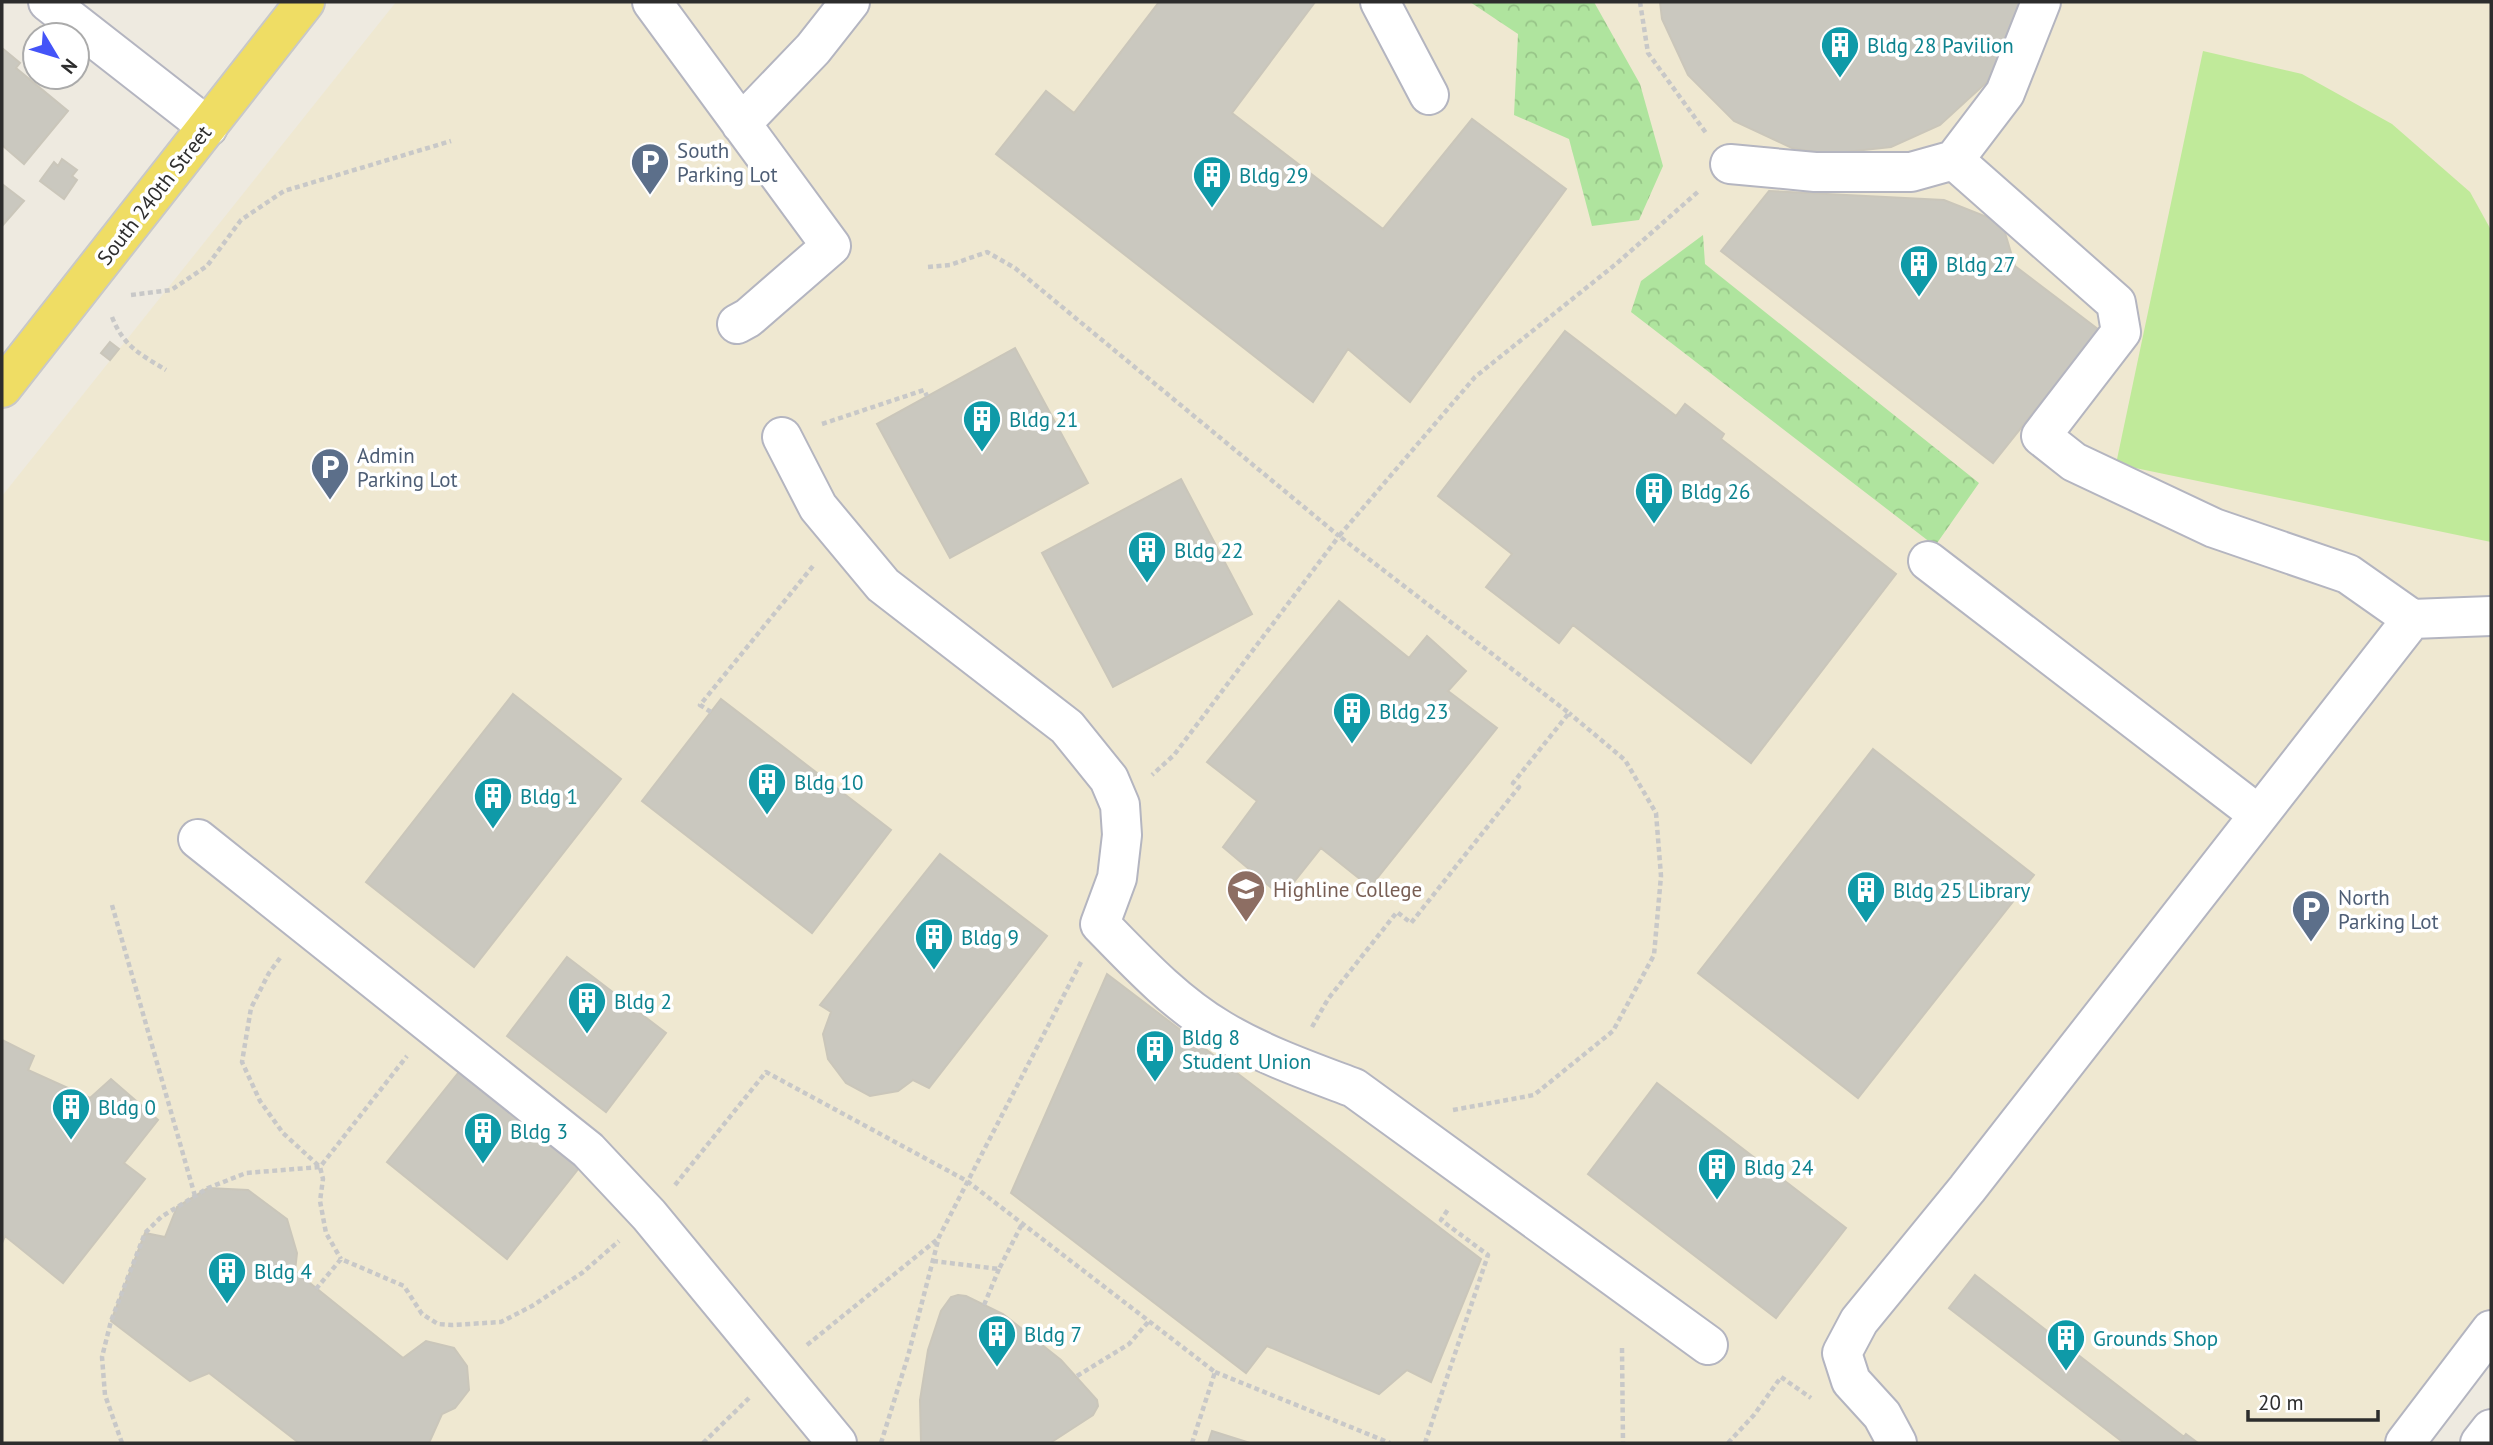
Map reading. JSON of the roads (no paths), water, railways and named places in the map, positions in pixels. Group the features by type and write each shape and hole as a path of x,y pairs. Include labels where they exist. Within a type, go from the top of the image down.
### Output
{"main road":[{"name":"South 240th Street","path":"2,388 305,2"}],"street":[{"path":"48,2 208,127"},
{"path":"652,2 831,246 748,318 737,324"},
{"path":"741,124 813,49 850,2"},
{"path":"1380,2 1429,95"},
{"path":"1730,164 1815,172 1911,172 1954,160 2005,93 2040,2"},
{"path":"1954,160 2116,303 2121,332 2041,436 2074,462 2214,528 2347,575 2412,620 2491,616"},
{"path":"782,437 818,507 883,585 1068,727 1109,779 1120,805 1122,835 1117,878 1100,924 1156,979 1188,1007 1221,1030 1290,1065 1354,1088 1707,1345"},
{"path":"1928,561 2259,816"},
{"path":"1897,1443 1882,1415 1851,1381 1842,1353 1858,1321 1967,1189 2412,620"},
{"path":"198,839 588,1150 649,1215 837,1443"},
{"path":"2405,1443 2491,1330"},
{"path":"2480,1443 2491,1429"}],"place":[{"name":"Bldg 28 Pavilion","path":"1840,79"},
{"name":"South Parking Lot","path":"650,196"},
{"name":"Bldg 29","path":"1212,209"},
{"name":"Bldg 27","path":"1919,298"},
{"name":"Bldg 21","path":"982,453"},
{"name":"Admin Parking Lot","path":"330,501"},
{"name":"Bldg 26","path":"1654,525"},
{"name":"Bldg 22","path":"1147,584"},
{"name":"Bldg 23","path":"1352,745"},
{"name":"Bldg 10","path":"767,816"},
{"name":"Bldg 1","path":"493,830"},
{"name":"Highline College","path":"1246,923"},
{"name":"Bldg 25 Library","path":"1866,924"},
{"name":"North Parking Lot","path":"2311,943"},
{"name":"Bldg 9","path":"934,971"},
{"name":"Bldg 2","path":"587,1035"},
{"name":"Bldg 8 Student Union","path":"1155,1083"},
{"name":"Bldg 0","path":"71,1141"},
{"name":"Bldg 3","path":"483,1165"},
{"name":"Bldg 24","path":"1717,1201"},
{"name":"Bldg 4","path":"227,1305"},
{"name":"Bldg 7","path":"997,1368"},
{"name":"Grounds Shop","path":"2066,1372"}]}
